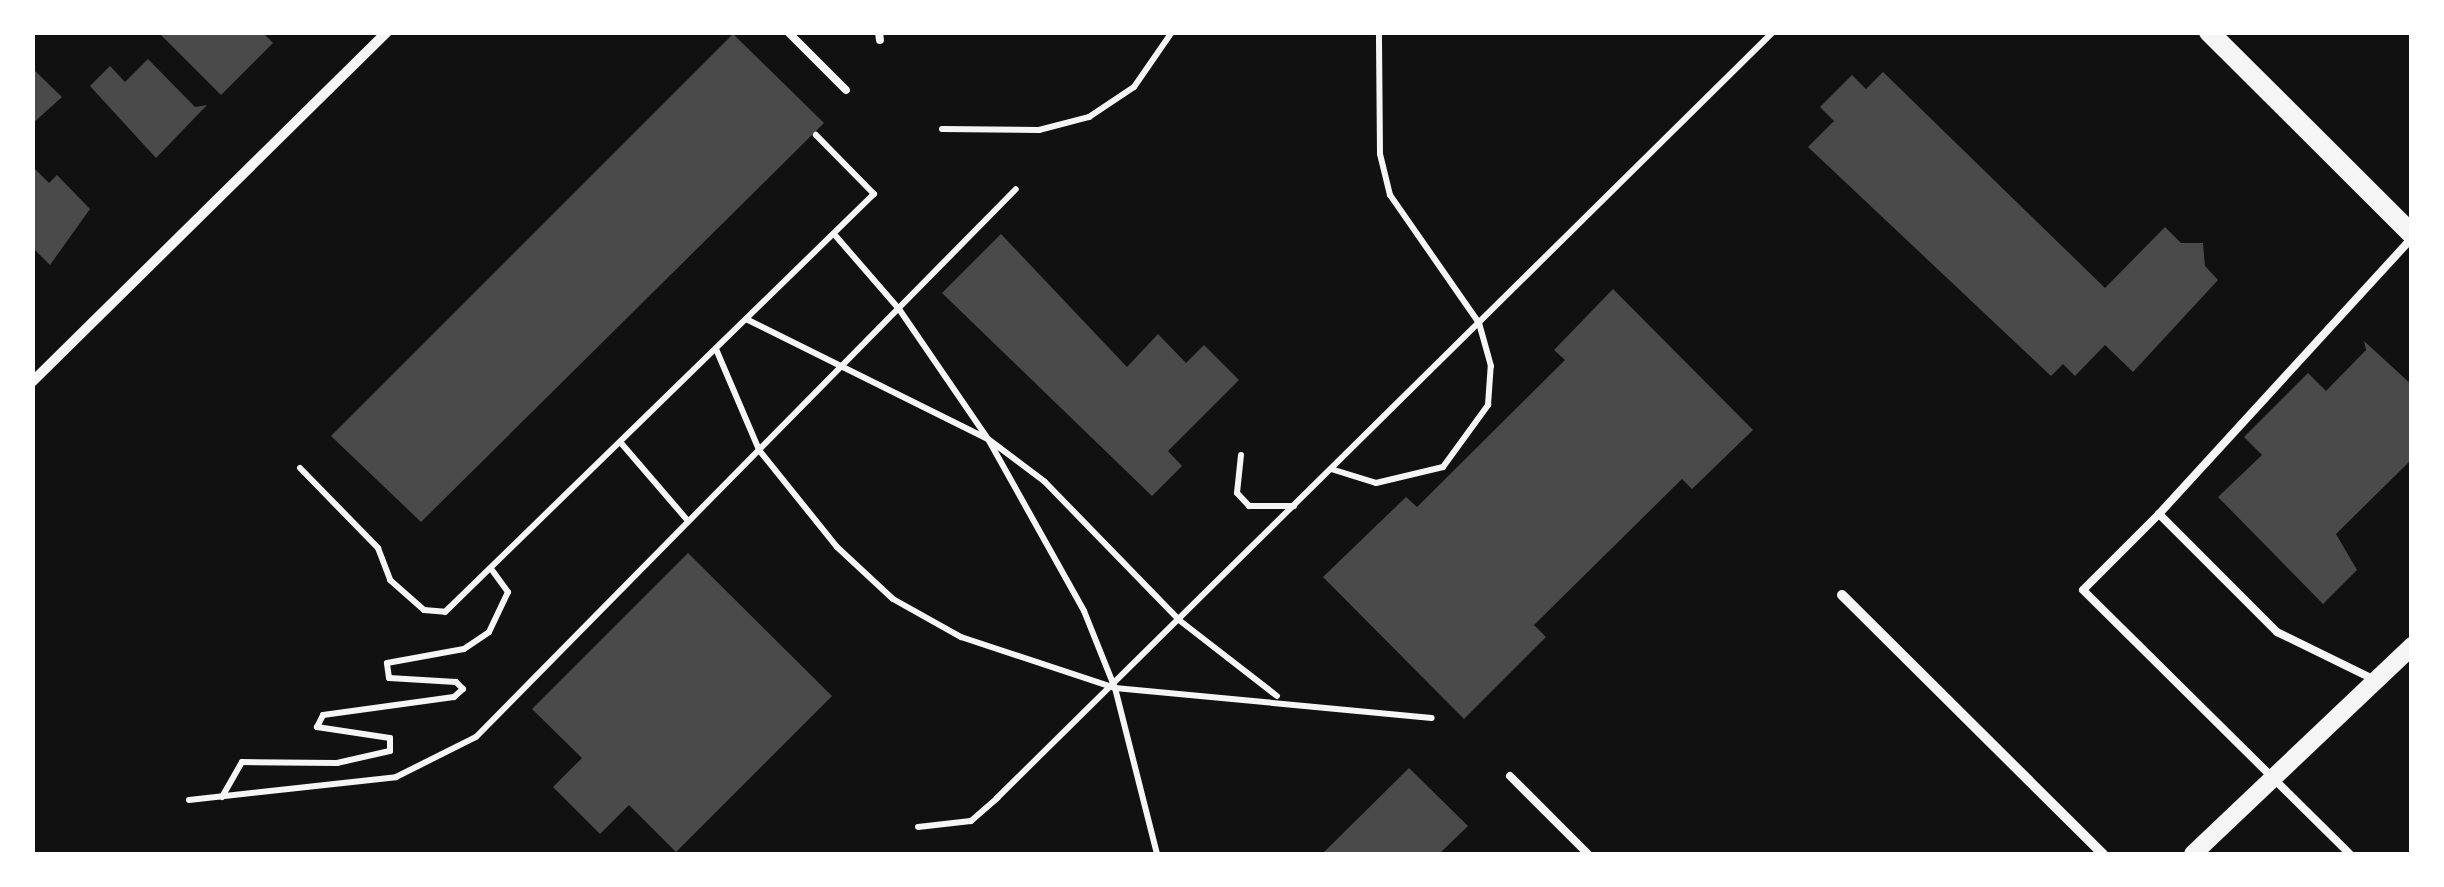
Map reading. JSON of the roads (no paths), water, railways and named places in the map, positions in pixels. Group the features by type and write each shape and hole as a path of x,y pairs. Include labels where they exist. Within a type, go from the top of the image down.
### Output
{"main road":[{"path":"2209,32 2412,236"}],"street":[{"path":"32,382 386,32"},
{"path":"1842,595 2104,854"},
{"path":"2193,854 2412,646"}],"lane":[{"path":"788,32 846,90"},
{"path":"2350,854 2083,590 2159,514 2412,236"},
{"path":"2159,514 2277,632 2375,680"},
{"path":"1510,776 1588,854"}]}
